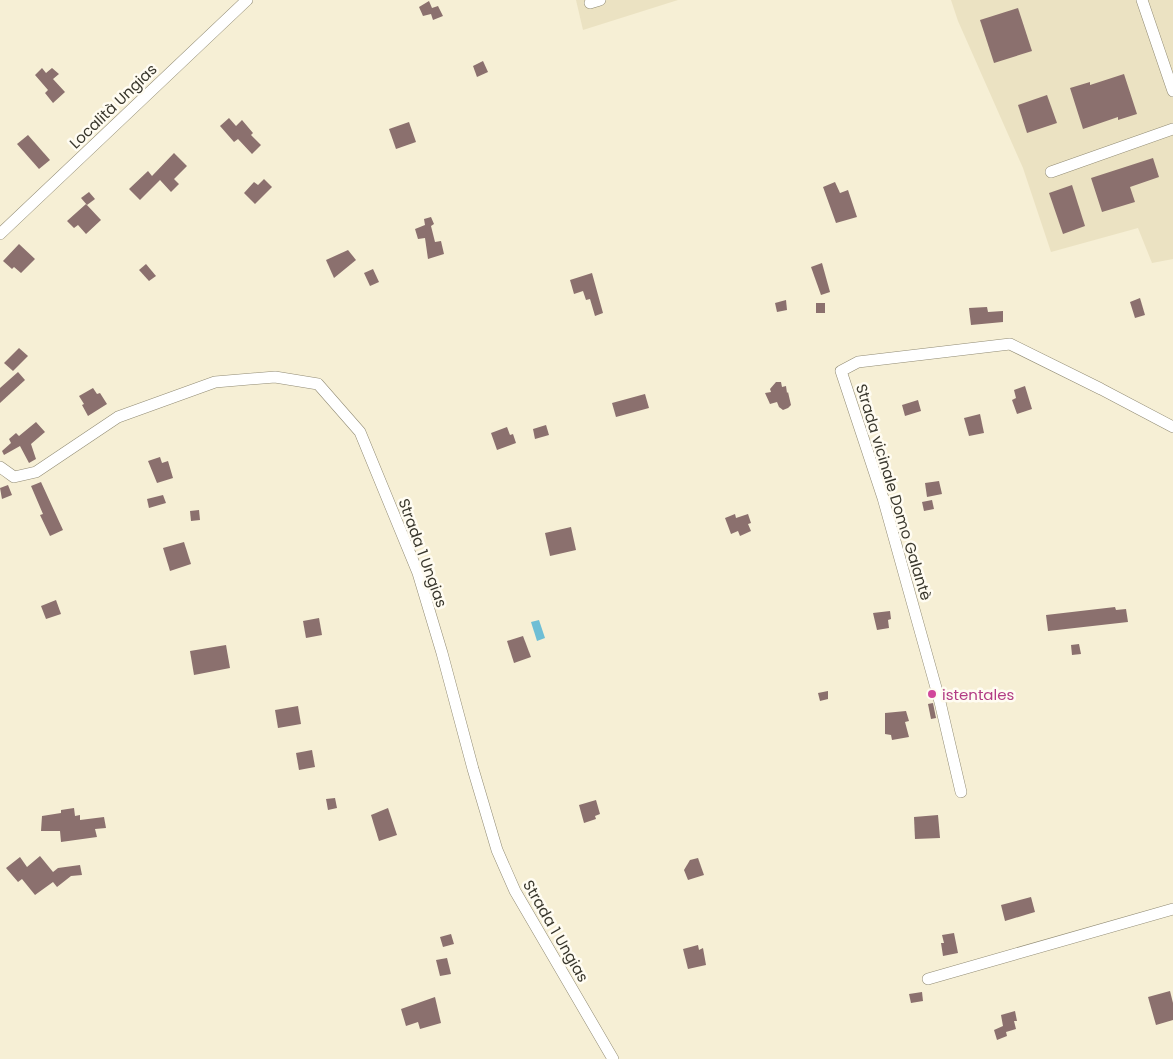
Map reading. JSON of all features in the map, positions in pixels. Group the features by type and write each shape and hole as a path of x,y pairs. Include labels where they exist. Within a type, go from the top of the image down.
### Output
{"street":[{"name":"Località Ungias","path":"0,234 247,0"},
{"path":"1142,0 1173,91"},
{"path":"1050,172 1173,129"},
{"name":"Strada vicinale Domo Galantè","path":"961,792 940,702 886,507 841,371 858,362 1010,344 1101,388 1173,427"},
{"name":"Strada 1 Ungias","path":"0,467 14,477 36,472 118,417 215,382 275,378 318,384 360,432 418,573 497,850 515,891 613,1059"},
{"path":"928,979 1173,910"}],"shaded area":[{"path":"576,0 678,0 583,30"},
{"path":"951,0 1173,0 1173,259 1152,263 1138,228 1051,252 1023,168 958,21"}],"water":[{"path":"539,620 545,638 537,641 531,622"}],"building":[{"path":"429,1 432,8 438,6 443,16 433,20 431,14 423,16 419,7"},
{"path":"1018,8 1032,51 994,63 980,20"},
{"path":"483,61 488,72 477,77 473,66"},
{"path":"42,68 46,73 52,68 59,74 53,79 65,92 53,103 45,93 48,90 35,75"},
{"path":"1124,74 1137,114 1118,120 1118,117 1083,129 1070,88 1090,82 1090,85"},
{"path":"1047,95 1057,123 1027,133 1018,105"},
{"path":"229,118 236,126 242,120 253,133 251,135 261,145 252,154 238,139 234,142 220,126"},
{"path":"409,122 416,142 396,149 389,129"},
{"path":"28,135 50,160 39,169 17,144"},
{"path":"174,153 187,166 174,179 179,184 171,192 160,180 140,200 129,189 148,171 152,176"},
{"path":"1153,158 1159,177 1130,187 1135,202 1102,212 1091,178"},
{"path":"264,179 272,187 255,204 244,193 254,182 258,185"},
{"path":"835,182 840,193 848,190 857,217 836,223 823,187"},
{"path":"1072,185 1085,226 1063,234 1049,193"},
{"path":"89,192 95,199 87,205 81,198"},
{"path":"86,204 101,220 86,234 78,225 74,228 67,221"},
{"path":"431,217 434,224 431,226 435,242 441,241 444,254 428,259 425,238 418,239 415,229 425,225 424,219"},
{"path":"19,244 35,259 21,273 14,267 12,269 3,261"},
{"path":"348,250 356,260 334,278 326,260"},
{"path":"822,263 830,292 821,295 811,267"},
{"path":"146,264 156,276 149,281 139,270"},
{"path":"373,269 379,282 370,286 364,273"},
{"path":"592,273 603,313 595,316 590,299 586,300 583,291 574,294 570,280"},
{"path":"1140,298 1145,315 1135,318 1130,302"},
{"path":"786,300 787,310 777,312 775,303"},
{"path":"816,303 825,303 825,313 816,313"},
{"path":"987,307 988,312 1003,311 1003,322 971,325 969,308"},
{"path":"19,348 28,356 13,371 4,363"},
{"path":"18,372 25,380 0,403 0,388"},
{"path":"776,382 781,382 782,387 786,386 788,392 791,405 783,410 777,402 770,404 765,393 771,392 770,389"},
{"path":"1025,386 1032,409 1017,414 1012,400 1016,398 1014,390"},
{"path":"93,388 97,394 100,393 107,404 88,416 79,396"},
{"path":"645,394 649,408 616,417 612,403"},
{"path":"918,400 921,411 905,416 902,405"},
{"path":"980,414 984,433 969,436 964,418"},
{"path":"36,422 45,432 31,444 36,459 29,463 20,446 4,455 2,451 11,443 9,439 16,433 19,436"},
{"path":"546,425 549,435 535,439 533,429"},
{"path":"507,427 510,435 513,434 516,443 497,450 491,433"},
{"path":"160,457 162,463 168,461 173,478 157,483 148,461"},
{"path":"939,481 942,494 927,497 925,483"},
{"path":"41,482 63,530 50,536 40,515 43,514 31,486"},
{"path":"8,485 12,495 2,499 0,488"},
{"path":"163,495 166,503 149,508 147,499"},
{"path":"932,500 934,509 924,511 922,502"},
{"path":"199,510 200,520 191,521 190,511"},
{"path":"735,514 736,518 748,514 751,523 748,524 751,531 740,536 738,531 731,534 725,518"},
{"path":"571,527 576,550 550,556 545,533"},
{"path":"184,542 191,564 170,571 163,548"},
{"path":"56,600 61,614 46,619 41,606"},
{"path":"1115,607 1116,610 1126,609 1128,622 1048,631 1046,615"},
{"path":"890,611 889,628 877,630 873,613"},
{"path":"319,618 322,635 306,638 303,621"},
{"path":"523,636 531,657 514,663 507,641"},
{"path":"1079,644 1081,654 1072,655 1071,645"},
{"path":"226,645 230,668 194,675 190,651"},
{"path":"828,691 828,699 820,701 818,693"},
{"path":"933,703 936,718 931,719 928,704"},
{"path":"298,706 301,724 278,728 275,710"},
{"path":"906,711 909,721 905,722 909,737 892,740 891,735 885,734 885,713"},
{"path":"312,750 315,767 299,770 296,753"},
{"path":"335,798 337,808 328,810 326,799"},
{"path":"596,800 600,814 595,816 596,819 584,823 579,805"},
{"path":"74,808 75,816 80,815 80,820 104,817 106,828 95,829 97,837 61,842 60,831 41,831 42,816 61,813 61,810"},
{"path":"388,808 397,835 379,841 371,815"},
{"path":"938,815 940,838 915,839 914,817"},
{"path":"40,856 53,872 58,868 80,865 82,875 71,876 57,887 53,882 35,895 22,879 18,882 6,868 20,857 27,867"},
{"path":"698,858 704,875 688,880 684,870 690,860"},
{"path":"1031,897 1035,912 1005,921 1001,905"},
{"path":"954,933 958,953 943,956 941,943 944,943 942,935"},
{"path":"451,934 454,944 443,947 440,937"},
{"path":"698,945 699,950 703,948 706,965 688,969 683,949"},
{"path":"447,958 451,974 440,976 436,960"},
{"path":"1170,991 1173,1003 1173,1020 1156,1025 1148,997"},
{"path":"922,992 923,1001 911,1003 909,994"},
{"path":"435,997 441,1023 420,1029 418,1022 406,1026 401,1009"},
{"path":"1015,1011 1017,1021 1014,1021 1016,1029 1006,1032 1007,1036 997,1040 994,1030 1003,1026 1001,1015"}],"place":[{"name":"istentales","path":"932,694"}]}
